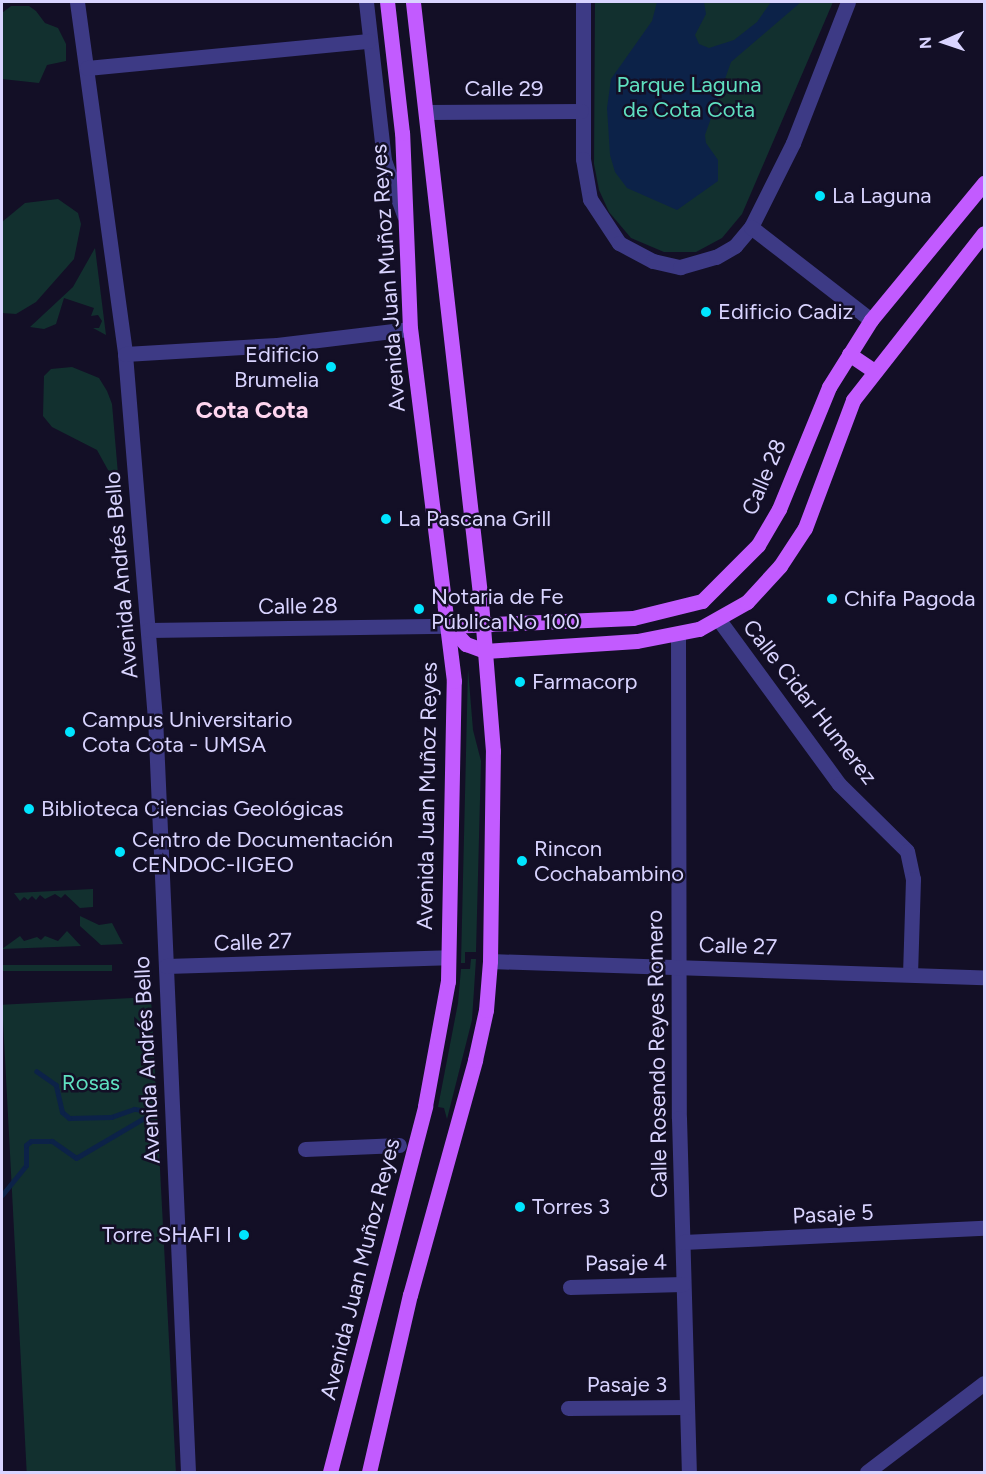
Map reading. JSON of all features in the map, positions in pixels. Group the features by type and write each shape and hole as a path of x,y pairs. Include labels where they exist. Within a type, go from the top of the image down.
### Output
{"main road":[{"name":"Avenida Juan Muñoz Reyes","path":"330,1473 426,1106 448,981 454,749 449,626 410,329 402,133 387,2"},
{"path":"369,1473 410,1295 475,1060 486,1010 490,961 493,752 483,626 413,2"},
{"name":"Calle 28","path":"449,626 633,618 671,611 702,601 758,545 779,509 811,423 849,354 871,320 984,183"},
{"path":"449,626 466,644 484,651 678,636 719,620 765,585 805,528 853,400 873,370 984,233"},
{"path":"849,354 873,370"},
{"path":"702,601 719,620"},
{"path":"671,611 678,636"}],"street":[{"name":"Avenida Andrés Bello","path":"77,2 125,354 148,630 166,966 188,1473"},
{"path":"366,2 384,160 404,215"},
{"path":"583,2 581,111 583,159 590,199 619,243 652,261 680,267 716,257 735,246 751,227 793,143 848,2"},
{"path":"87,68 369,41"},
{"name":"Calle 29","path":"426,112 581,111"},
{"path":"751,227 871,320"},
{"path":"125,354 277,345 410,329"},
{"name":"Calle Cidar Humerez","path":"719,620 839,784 907,851 913,879 910,973"},
{"name":"Calle 28","path":"148,630 449,626"},
{"name":"Calle Rosendo Reyes Romero","path":"678,636 678,967 683,1284 689,1473"},
{"name":"Calle 27","path":"166,966 448,957"},
{"name":"Calle 27","path":"490,961 984,977"},
{"path":"305,1149 399,1145"},
{"name":"Pasaje 5","path":"683,1242 984,1228"},
{"name":"Pasaje 4","path":"570,1287 683,1284"},
{"path":"867,1473 984,1383"},
{"name":"Pasaje 3","path":"568,1408 687,1407"}],"green space":[{"name":"Parque Laguna de Cota Cota","path":"595,2 833,2 742,214 722,238 696,252 664,252 631,238 609,212 599,190 594,164"},
{"path":"11,6 29,6 45,23 58,28 66,44 66,61 47,65 39,83 2,79 2,13"},
{"path":"58,199 78,213 81,224 74,259 36,302 16,314 2,313 2,222 25,203"},
{"path":"95,248 106,335 93,328 99,328 102,321 98,315 91,316 94,308 64,298 56,324 44,329 30,327 73,287"},
{"path":"72,367 99,378 107,391 112,404 118,474 108,470 97,450 52,427 43,416 44,376 51,369"},
{"path":"468,669 473,730 481,761 476,952 465,952 465,963 461,963"},
{"path":"93,889 93,907 80,908 65,894 61,898 55,894 45,899 40,895 36,900 32,896 28,900 24,897 20,901 14,893"},
{"path":"80,916 99,925 112,923 123,944 101,945 80,926"},
{"path":"67,931 81,946 2,949 20,936 24,941 37,937 41,940 45,936 58,941"},
{"path":"471,959 476,959 472,1020 447,1119 444,1108 438,1107 458,1003 461,969 470,969"},
{"path":"2,965 112,965 112,971 2,971"},
{"name":"Rosas","path":"151,997 176,1471 27,1472 2,1005"}],"water":[{"path":"657,2 704,2 706,14 695,35 699,44 709,48 734,40 757,22 771,2 801,2 731,62 705,135 706,143 718,160 718,181 677,210 627,188 615,172 610,155 607,108 611,79 652,21"}],"waterway":[{"path":"2,1195 26,1165 26,1145 31,1141 52,1141 76,1158 154,1112 134,1109 111,1117 69,1118 62,1112 56,1085 36,1071"}],"place":[{"name":"La Laguna","path":"820,196"},
{"name":"Edificio Cadiz","path":"706,312"},
{"name":"Edificio Brumelia","path":"331,367"},
{"name":"La Pascana Grill","path":"386,519"},
{"name":"Chifa Pagoda","path":"832,599"},
{"name":"Notaria de Fe Pública No 100","path":"419,609"},
{"name":"Farmacorp","path":"520,682"},
{"name":"Campus Universitario Cota Cota - UMSA","path":"70,732"},
{"name":"Biblioteca Ciencias Geológicas","path":"29,809"},
{"name":"Centro de Documentación CENDOC-IIGEO","path":"120,852"},
{"name":"Rincon Cochabambino","path":"522,861"},
{"name":"Torres 3","path":"520,1207"},
{"name":"Torre SHAFI I","path":"244,1235"}],"district":[{"name":"Cota Cota","path":"252,410"}]}
